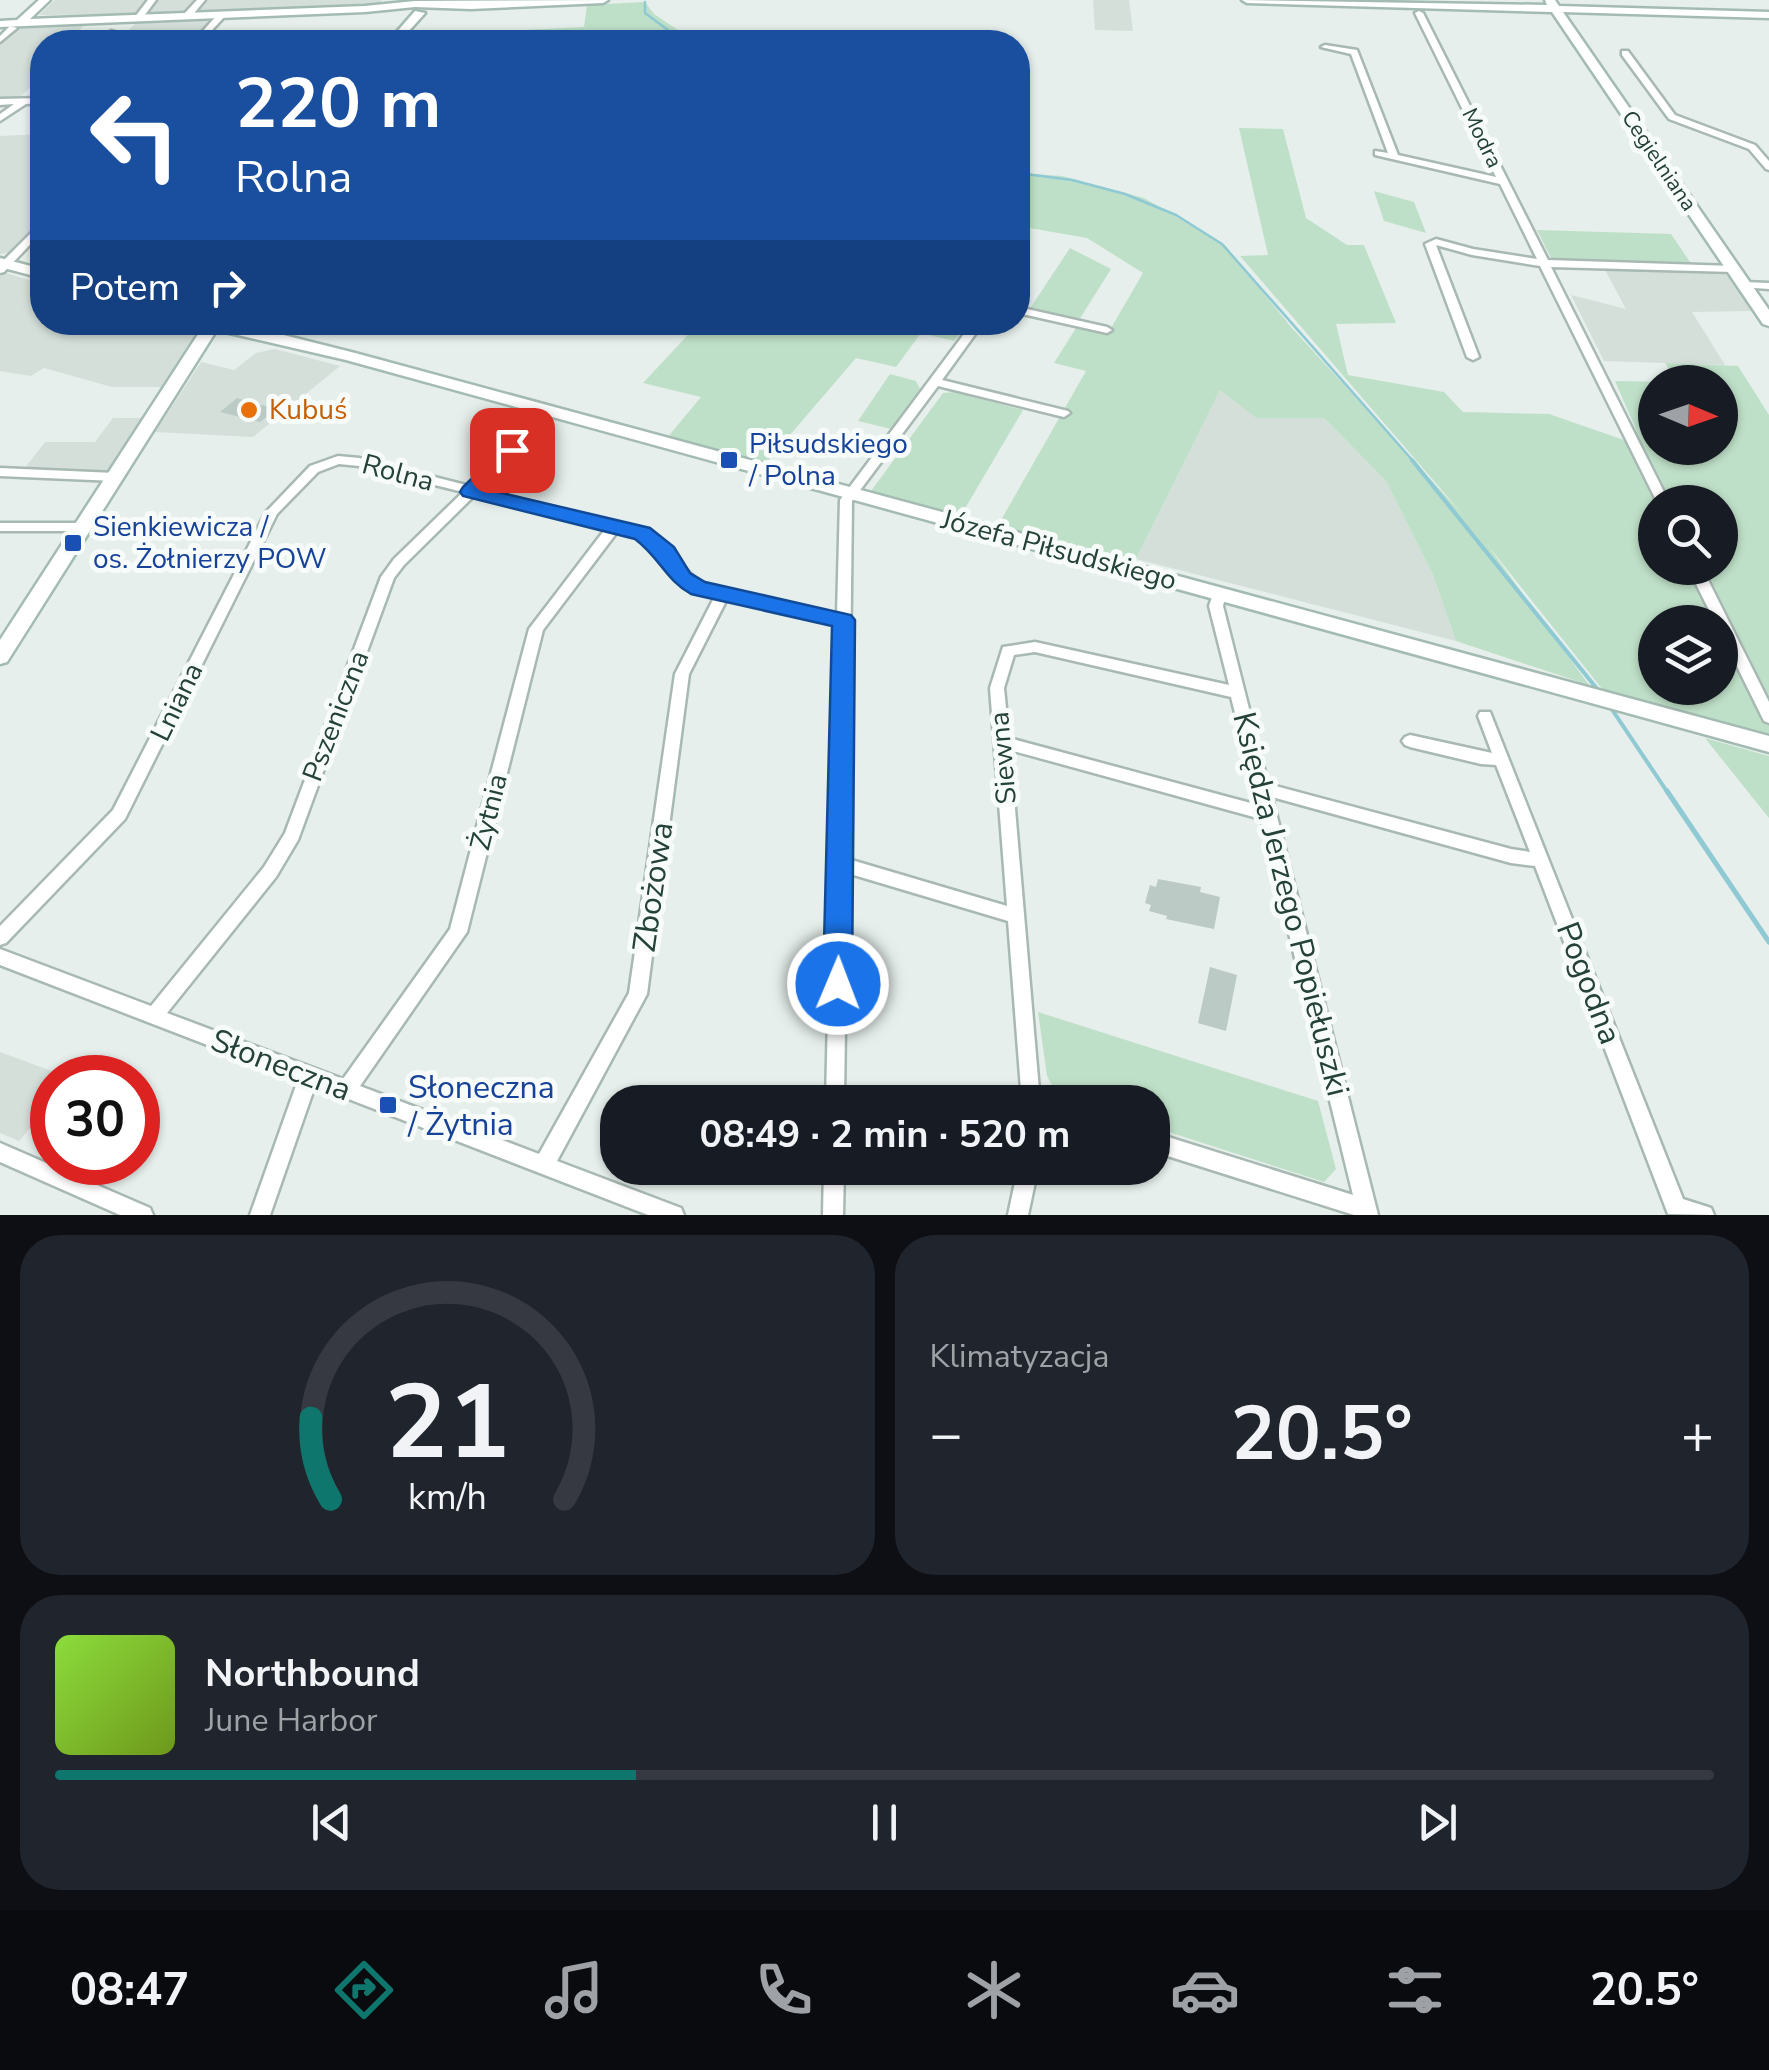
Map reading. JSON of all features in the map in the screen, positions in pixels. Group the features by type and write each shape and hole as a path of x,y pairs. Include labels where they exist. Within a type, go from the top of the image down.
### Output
{"main road":[{"path":"16,26 45,0"},
{"path":"0,24 124,24 187,16 603,0"},
{"path":"1247,0 1552,4 1769,15"},
{"name":"Cegielniana","path":"1552,4 1769,322"},
{"path":"2,266 30,272"},
{"path":"0,657 10,626 220,335"},
{"name":"Józefa Piłsudskiego","path":"266,335 1769,744"}],"street":[{"path":"117,30 152,0"},
{"path":"187,16 201,0"},
{"name":"Modra","path":"1419,13 1654,485"},
{"path":"208,30 222,15"},
{"path":"0,40 16,26"},
{"path":"1325,47 1354,52 1394,157"},
{"path":"1625,53 1672,117 1752,146 1769,167"},
{"path":"0,102 30,102"},
{"path":"0,118 23,102"},
{"path":"1378,153 1504,182"},
{"path":"2,266 30,239"},
{"path":"1473,358 1430,244 1436,242 1500,259 1544,263 1733,269"},
{"path":"1744,286 1769,286"},
{"path":"1030,313 1107,330"},
{"path":"835,1085 846,500 970,335"},
{"path":"936,382 1064,413"},
{"name":"Pszeniczna","path":"153,1017 270,872 292,834 388,577 534,430"},
{"name":"Rolna","path":"338,460 614,526 657,541 682,578 722,595 843,620"},
{"name":"Lniana","path":"0,938 119,814 267,519 314,469 338,460"},
{"path":"0,472 115,477"},
{"name":"Żytnia","path":"346,1090 458,932 536,629 614,526"},
{"path":"0,527 83,527"},
{"path":"1703,585 1769,717"},
{"name":"Księdza Jerzego Popiełuszki","path":"1219,594 1216,606 1367,1212"},
{"name":"Zbożowa","path":"544,1166 638,994 682,674 722,595"},
{"name":"Siewna","path":"1030,1085 997,688 1008,651 1036,646 1238,693"},
{"name":"Pogodna","path":"1485,716 1677,1211 1704,1215"},
{"path":"1410,741 1481,758 1502,759"},
{"path":"1002,742 1266,814"},
{"path":"1260,788 1512,856 1541,860"},
{"path":"840,864 1015,916"},
{"name":"Słoneczna","path":"0,957 674,1215"},
{"path":"260,1215 310,1076"},
{"path":"1170,1147 1367,1212"},
{"path":"0,1152 132,1213"},
{"path":"833,1215 834,1185"},
{"path":"1018,1215 1024,1185"}],"shaded area":[{"path":"55,0 198,0 184,14 39,15"},
{"path":"207,0 382,0 379,5 195,14"},
{"path":"1093,0 1129,0 1133,31 1095,30"},
{"path":"201,18 210,23 203,30 129,30 139,20"},
{"path":"86,23 80,30 30,30 30,87 20,97 0,100 0,45 23,25"},
{"path":"30,135 30,232 12,252 0,254 0,136"},
{"path":"1604,268 1718,272 1729,276 1752,311 1692,312 1725,365 1604,361 1571,295 1626,309"},
{"path":"6,273 30,280 30,335 198,335 167,387 112,387 44,368 31,376 0,371 0,276"},
{"path":"275,349 340,366 253,437 155,432 201,362 234,370 256,353"},
{"path":"1220,390 1256,418 1324,418 1386,481 1433,575 1456,641 1136,559"},
{"path":"113,418 147,418 111,471 25,468 45,442 95,442"},
{"path":"0,1052 30,1063 30,1128 19,1141 0,1133"}],"green space":[{"path":"645,2 654,14 678,30 522,30 584,27 587,5"},
{"path":"1239,128 1283,129 1306,218 1347,245 1364,245 1396,323 1336,324 1348,375 1444,392 1463,412 1549,414 1624,440 1638,441 1638,465 1738,465 1738,366 1769,415 1769,736 1657,705 1738,705 1738,605 1638,605 1638,700 1603,690 1486,543 1589,685 1456,641 1433,575 1386,481 1324,418 1256,418 1220,390 1136,559 997,527 1086,371 1054,363 1076,328 1107,335 1143,273 1087,238 1030,228 1030,174 1062,176 1144,198 1225,245 1291,327 1465,517 1240,256 1268,255"},
{"path":"1374,191 1414,202 1426,233 1384,221"},
{"path":"1537,230 1671,234 1692,265 1552,260"},
{"path":"1070,248 1111,269 1079,320 1030,308"},
{"path":"688,335 920,335 896,367 856,358 765,464 667,438 701,397 643,383"},
{"path":"929,335 959,335 954,341"},
{"path":"890,374 916,381 920,389 891,429 858,421"},
{"path":"1615,381 1638,381 1638,434"},
{"path":"955,392 1023,410 960,517 871,491 943,393"},
{"path":"1705,738 1769,756 1769,818"},
{"path":"1038,1012 1318,1101 1336,1169 1324,1182 1170,1132 1170,1085 1052,1085"}],"building":[{"name":"Kubuś","path":"237,398 277,409 260,422 220,412"},
{"path":"1158,879 1201,887 1200,892 1220,897 1214,929 1166,919 1167,916 1149,911 1151,905 1145,903 1150,885 1156,887"},
{"path":"1210,967 1237,975 1226,1031 1198,1023"}],"waterway":[{"path":"645,2 645,13 668,30"},
{"path":"1030,175 1072,180 1125,194 1176,215 1222,244 1414,462"},
{"path":"1412,460 1598,690"},
{"path":"1611,708 1668,793"},
{"path":"1667,791 1769,942"}],"place":[{"name":"Kubuś","path":"249,410"},
{"name":"Piłsudskiego / Polna","path":"729,460"},
{"name":"Sienkiewicza / os. Żołnierzy POW","path":"73,543"},
{"name":"Słoneczna / Żytnia","path":"388,1105"}],"route":[{"path":"512,450 470,492 642,533 657,541 673,570 699,588 843,620 838,984"}]}
